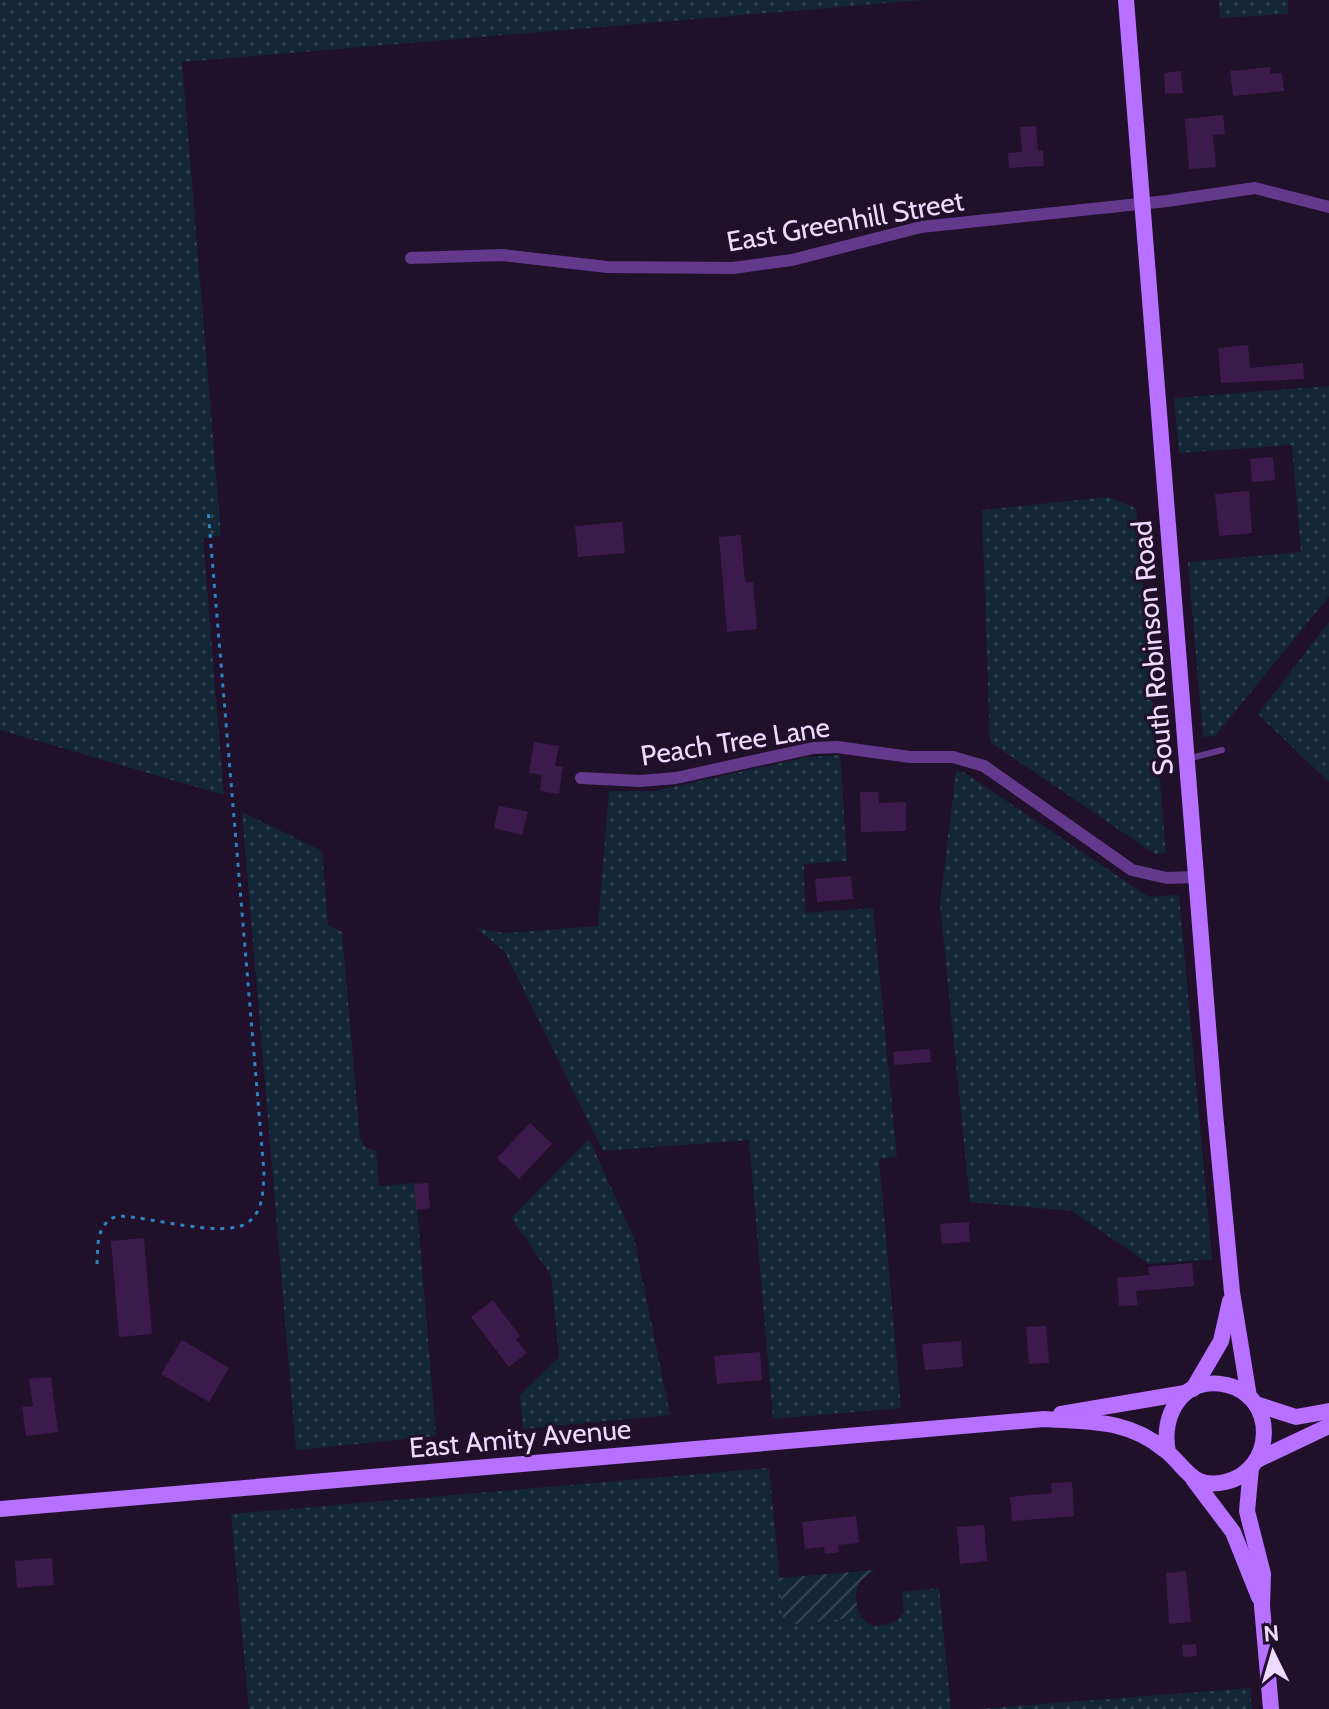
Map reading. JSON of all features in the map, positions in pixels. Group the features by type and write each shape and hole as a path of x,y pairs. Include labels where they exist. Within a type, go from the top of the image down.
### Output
{"street":[{"name":"South Robinson Road","path":"1126,0 1232,1292 1253,1401"},
{"name":"East Greenhill Street","path":"411,258 502,255 607,267 675,270 733,268 792,260 921,227 1255,188 1329,207"},
{"name":"Peach Tree Lane","path":"581,778 640,781 676,778 825,747 910,757 953,757 984,766 1132,870 1167,878 1197,877"},
{"name":"South Robinson Road","path":"1189,1391 1221,1341 1232,1292"},
{"path":"1329,1411 1296,1417 1253,1401 1231,1386 1215,1383 1189,1391 1167,1418 1165,1435 1168,1452 1177,1467 1207,1483 1225,1482 1329,1426"},
{"name":"East Amity Avenue","path":"0,1509 1044,1419 1189,1391"},
{"path":"1253,1401 1266,1434 1254,1464 1247,1511 1263,1574 1262,1606 1271,1709"},
{"name":"East Amity Avenue","path":"1044,1419 1123,1425 1168,1452"},
{"path":"1191,1477 1233,1532 1262,1606"}],"lane":[{"path":"1187,759 1222,750"}],"path":[{"path":"97,1264 101,1229 107,1220 117,1216 236,1227 248,1223 263,1197 263,1156 208,510"}],"shaded area":[{"path":"0,0 923,0 182,62 221,535 203,538 224,795 0,730"},
{"path":"1219,0 1288,0 1288,14 1220,18"},
{"path":"1329,386 1329,596 1215,736 1203,737 1188,562 1301,552 1292,445 1179,453 1174,398"},
{"path":"1108,497 1136,508 1166,853 1155,854 990,742 982,510"},
{"path":"1329,622 1329,782 1258,714"},
{"path":"840,755 847,861 804,864 805,913 873,908 897,1157 879,1159 901,1408 773,1419 749,1140 603,1151 505,952 476,928 503,933 598,926 609,791 655,791 807,757"},
{"path":"956,771 965,773 1149,897 1179,895 1212,1259 1149,1264 1072,1211 970,1202 940,904"},
{"path":"242,812 322,851 328,925 342,932 360,1138 365,1147 376,1151 379,1186 415,1183 436,1436 296,1450"},
{"path":"589,1139 634,1238 670,1415 523,1429 520,1395 559,1357 551,1275 511,1218"},
{"path":"769,1468 784,1624 861,1617 870,1625 889,1624 904,1613 902,1592 939,1588 951,1709 249,1709 231,1514"},
{"path":"876,1570 863,1579 857,1590 856,1602 861,1617 784,1625 779,1578"},
{"path":"1250,1688 1252,1709 978,1709"}],"building":[{"path":"1270,67 1270,74 1282,73 1284,91 1233,96 1230,71"},
{"path":"1181,71 1183,93 1165,94 1164,73"},
{"path":"1223,115 1225,134 1213,135 1216,167 1189,169 1185,119"},
{"path":"1036,126 1038,151 1043,150 1044,166 1009,168 1008,153 1022,152 1020,127"},
{"path":"1248,345 1250,368 1303,363 1304,379 1221,383 1218,348"},
{"path":"1273,457 1275,480 1252,482 1250,459"},
{"path":"1249,491 1252,533 1219,536 1215,494"},
{"path":"622,522 625,553 578,557 575,526"},
{"path":"741,535 745,582 753,582 757,629 727,632 719,537"},
{"path":"534,742 559,746 555,766 563,767 559,794 540,791 542,775 529,773"},
{"path":"860,792 878,792 879,803 906,802 906,831 861,832"},
{"path":"499,806 528,812 522,835 494,828"},
{"path":"851,876 853,899 817,902 815,879"},
{"path":"930,1049 931,1062 894,1065 893,1052"},
{"path":"530,1123 552,1144 519,1179 497,1158"},
{"path":"428,1183 430,1208 416,1210 414,1184"},
{"path":"969,1222 970,1242 942,1244 940,1224"},
{"path":"144,1238 152,1334 119,1337 111,1241"},
{"path":"1192,1263 1194,1286 1136,1291 1138,1305 1119,1306 1117,1278 1149,1275 1148,1267"},
{"path":"493,1300 520,1336 516,1339 527,1353 509,1367 471,1317"},
{"path":"1046,1326 1049,1363 1029,1364 1026,1327"},
{"path":"182,1340 229,1368 209,1402 161,1374"},
{"path":"961,1341 963,1367 925,1370 922,1344"},
{"path":"760,1352 762,1380 717,1384 714,1356"},
{"path":"51,1377 58,1432 26,1436 22,1407 33,1406 29,1379"},
{"path":"1072,1482 1074,1516 1012,1521 1010,1497 1052,1493 1051,1483"},
{"path":"856,1516 859,1543 838,1545 839,1552 825,1554 824,1547 805,1549 802,1522"},
{"path":"984,1525 987,1561 960,1564 957,1527"},
{"path":"52,1558 54,1585 17,1588 15,1561"},
{"path":"1186,1571 1191,1622 1169,1624 1166,1573"},
{"path":"1196,1644 1197,1656 1183,1657 1182,1645"}]}
